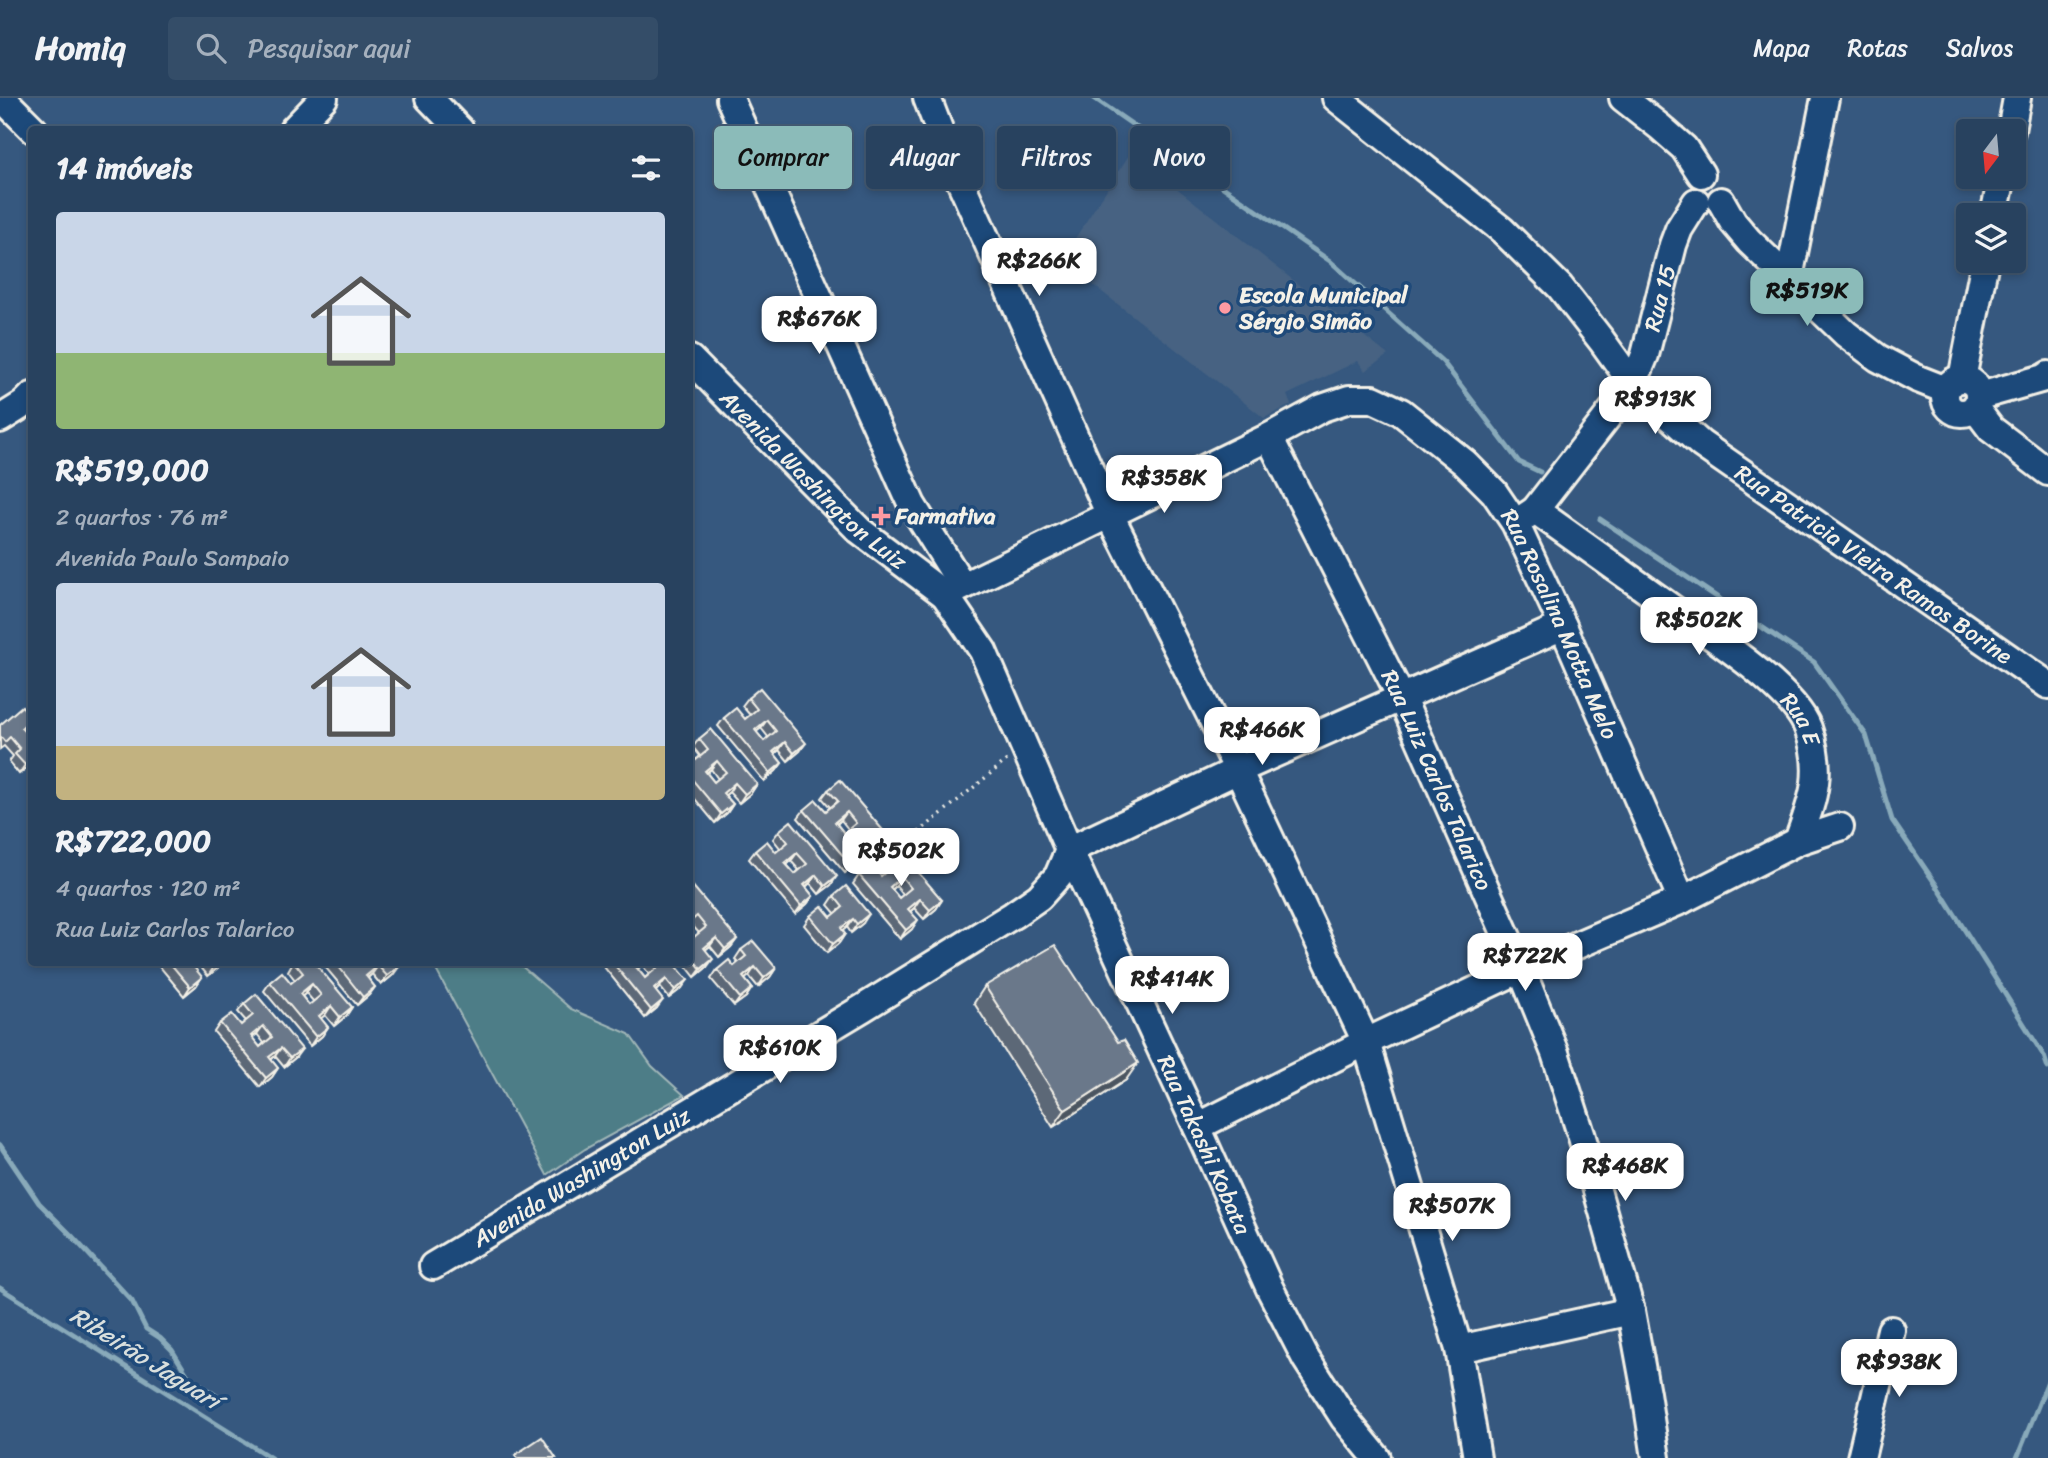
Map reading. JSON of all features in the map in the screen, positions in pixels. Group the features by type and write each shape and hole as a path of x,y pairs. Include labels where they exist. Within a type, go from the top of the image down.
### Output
{"street":[{"path":"2,98 30,126"},
{"path":"297,126 324,98"},
{"path":"429,98 456,126"},
{"path":"927,98 952,163 1110,515 1238,770 1366,1042 1459,1349 1477,1458"},
{"name":"Rua Patricia Vieira Ramos Borine","path":"1336,98 1502,230 1560,287 1633,384 1701,444 2048,685"},
{"path":"1623,98 1684,148 1701,174 1714,173 1724,182 1725,196 1709,202 1733,222 1749,241 1846,334 1878,358 1918,379 1966,393 2048,375"},
{"path":"1789,278 1825,98"},
{"path":"2013,119 2017,98"},
{"name":"Rua Takashi Kobata","path":"730,99 912,505 983,651 1069,850 1270,1289 1306,1359 1344,1418 1377,1458"},
{"name":"Rua 15","path":"1525,516 1633,384 1645,355 1679,229 1709,202"},
{"path":"1983,273 1966,393 1991,429 2048,472"},
{"name":"Avenida Washington Luiz","path":"693,362 859,530 953,589"},
{"name":"Rua Rosalina Motta Melo","path":"1269,437 1322,408 1349,399 1373,399 1401,412 1525,516 1563,626 1682,900"},
{"path":"0,419 28,400"},
{"path":"953,589 1269,437"},
{"name":"Rua Luiz Carlos Talarico","path":"1269,437 1401,697 1521,969 1555,1053 1582,1137 1631,1311 1656,1458"},
{"name":"Rua E","path":"1525,516 1745,661 1788,698 1807,725 1816,760 1814,797 1798,841"},
{"path":"1069,850 1238,770 1563,626"},
{"path":"1197,1127 1366,1042 1521,969 1682,900 1798,841 1840,827"},
{"name":"Avenida Washington Luiz","path":"433,1266 1013,915 1039,897 1058,876 1069,850"},
{"path":"1459,1349 1631,1311"},
{"path":"1861,1458 1891,1330"}],"path":[{"path":"908,841 1024,746"}],"shaded area":[{"name":"Escola Municipal Sérgio Simão","path":"1130,154 1130,189 1178,189 1388,355 1365,371 1358,361 1287,395 1291,405 1264,418 1061,260 1107,189 1116,189 1116,175"}],"green space":[{"path":"521,966 571,1009 629,1034 652,1066 684,1095 585,1149 547,1175 435,968"}],"building":[{"path":"760,688 806,743 794,753 785,742 773,752 782,763 770,773 724,718 736,708 745,719 757,709 748,698","holes":["767,720 776,731 764,741 755,730"]},
{"path":"22,706 28,713 28,722 21,728 28,735 28,763 25,765 15,754 20,749 10,737 5,742 0,736 0,725"},
{"path":"711,729 757,784 745,794 735,783 723,793 733,804 721,814 693,781 693,756 696,760 708,750 699,739","holes":["717,761 726,772 714,782 705,771"]},
{"path":"840,780 887,835 875,845 865,834 853,844 863,855 851,865 804,810 816,800 826,811 838,801 828,790","holes":["847,812 856,823 844,833 835,822"]},
{"path":"791,821 837,876 825,886 816,875 804,885 813,896 801,906 755,851 767,841 776,852 788,842 779,831","holes":["797,853 807,864 795,874 785,863"]},
{"path":"895,845 942,900 930,910 920,899 908,909 918,920 906,930 859,875 871,865 881,876 893,866 884,856","holes":["902,877 911,888 899,898 890,887"]},
{"path":"693,886 737,939 725,949 716,938 704,948 713,959 701,969 693,959 693,936 706,927 697,916 693,919"},
{"path":"846,886 869,914 857,924 853,919 841,928 845,934 833,944 810,916 822,906 831,917 843,907 834,896"},
{"path":"753,941 776,968 764,978 755,967 743,977 752,988 740,998 717,970 729,960 734,966 746,956 741,950"},
{"path":"1055,945 1118,1042 1124,1040 1138,1063 1065,1110 985,986"},
{"path":"172,966 193,966 202,977 190,987"},
{"path":"297,966 317,966 352,1007 340,1017 331,1006 319,1016 328,1027 316,1037 270,982 282,972 291,983 303,973","holes":["312,984 321,995 309,1005 300,994"]},
{"path":"338,966 378,966 366,976 375,987 363,997"},
{"path":"378,966 398,966 399,967 387,976"},
{"path":"615,966 637,966 645,978 657,968 656,966 676,966 688,980 675,990 666,979 654,989 663,1000 651,1010"},
{"path":"256,994 302,1049 290,1058 281,1048 269,1057 278,1068 266,1078 220,1023 232,1014 241,1025 253,1015 244,1004","holes":["263,1026 272,1037 260,1047 251,1036"]},
{"path":"542,1437 556,1458 517,1458 515,1455"}],"waterway":[{"path":"1094,98 1330,261 1443,362 1519,462 1540,472"},
{"path":"1600,519 1814,662 1866,735 1892,820 2044,1056 2048,1068"},
{"path":"0,1145 39,1203 132,1301 146,1329 172,1350 188,1376 221,1399"},
{"name":"Ribeirão Jaguarí","path":"0,1288 271,1458"},
{"path":"2017,1458 2048,1381"}],"place":[{"name":"Escola Municipal Sérgio Simão","path":"1225,308"},
{"name":"Farmativa","path":"881,516"}]}
